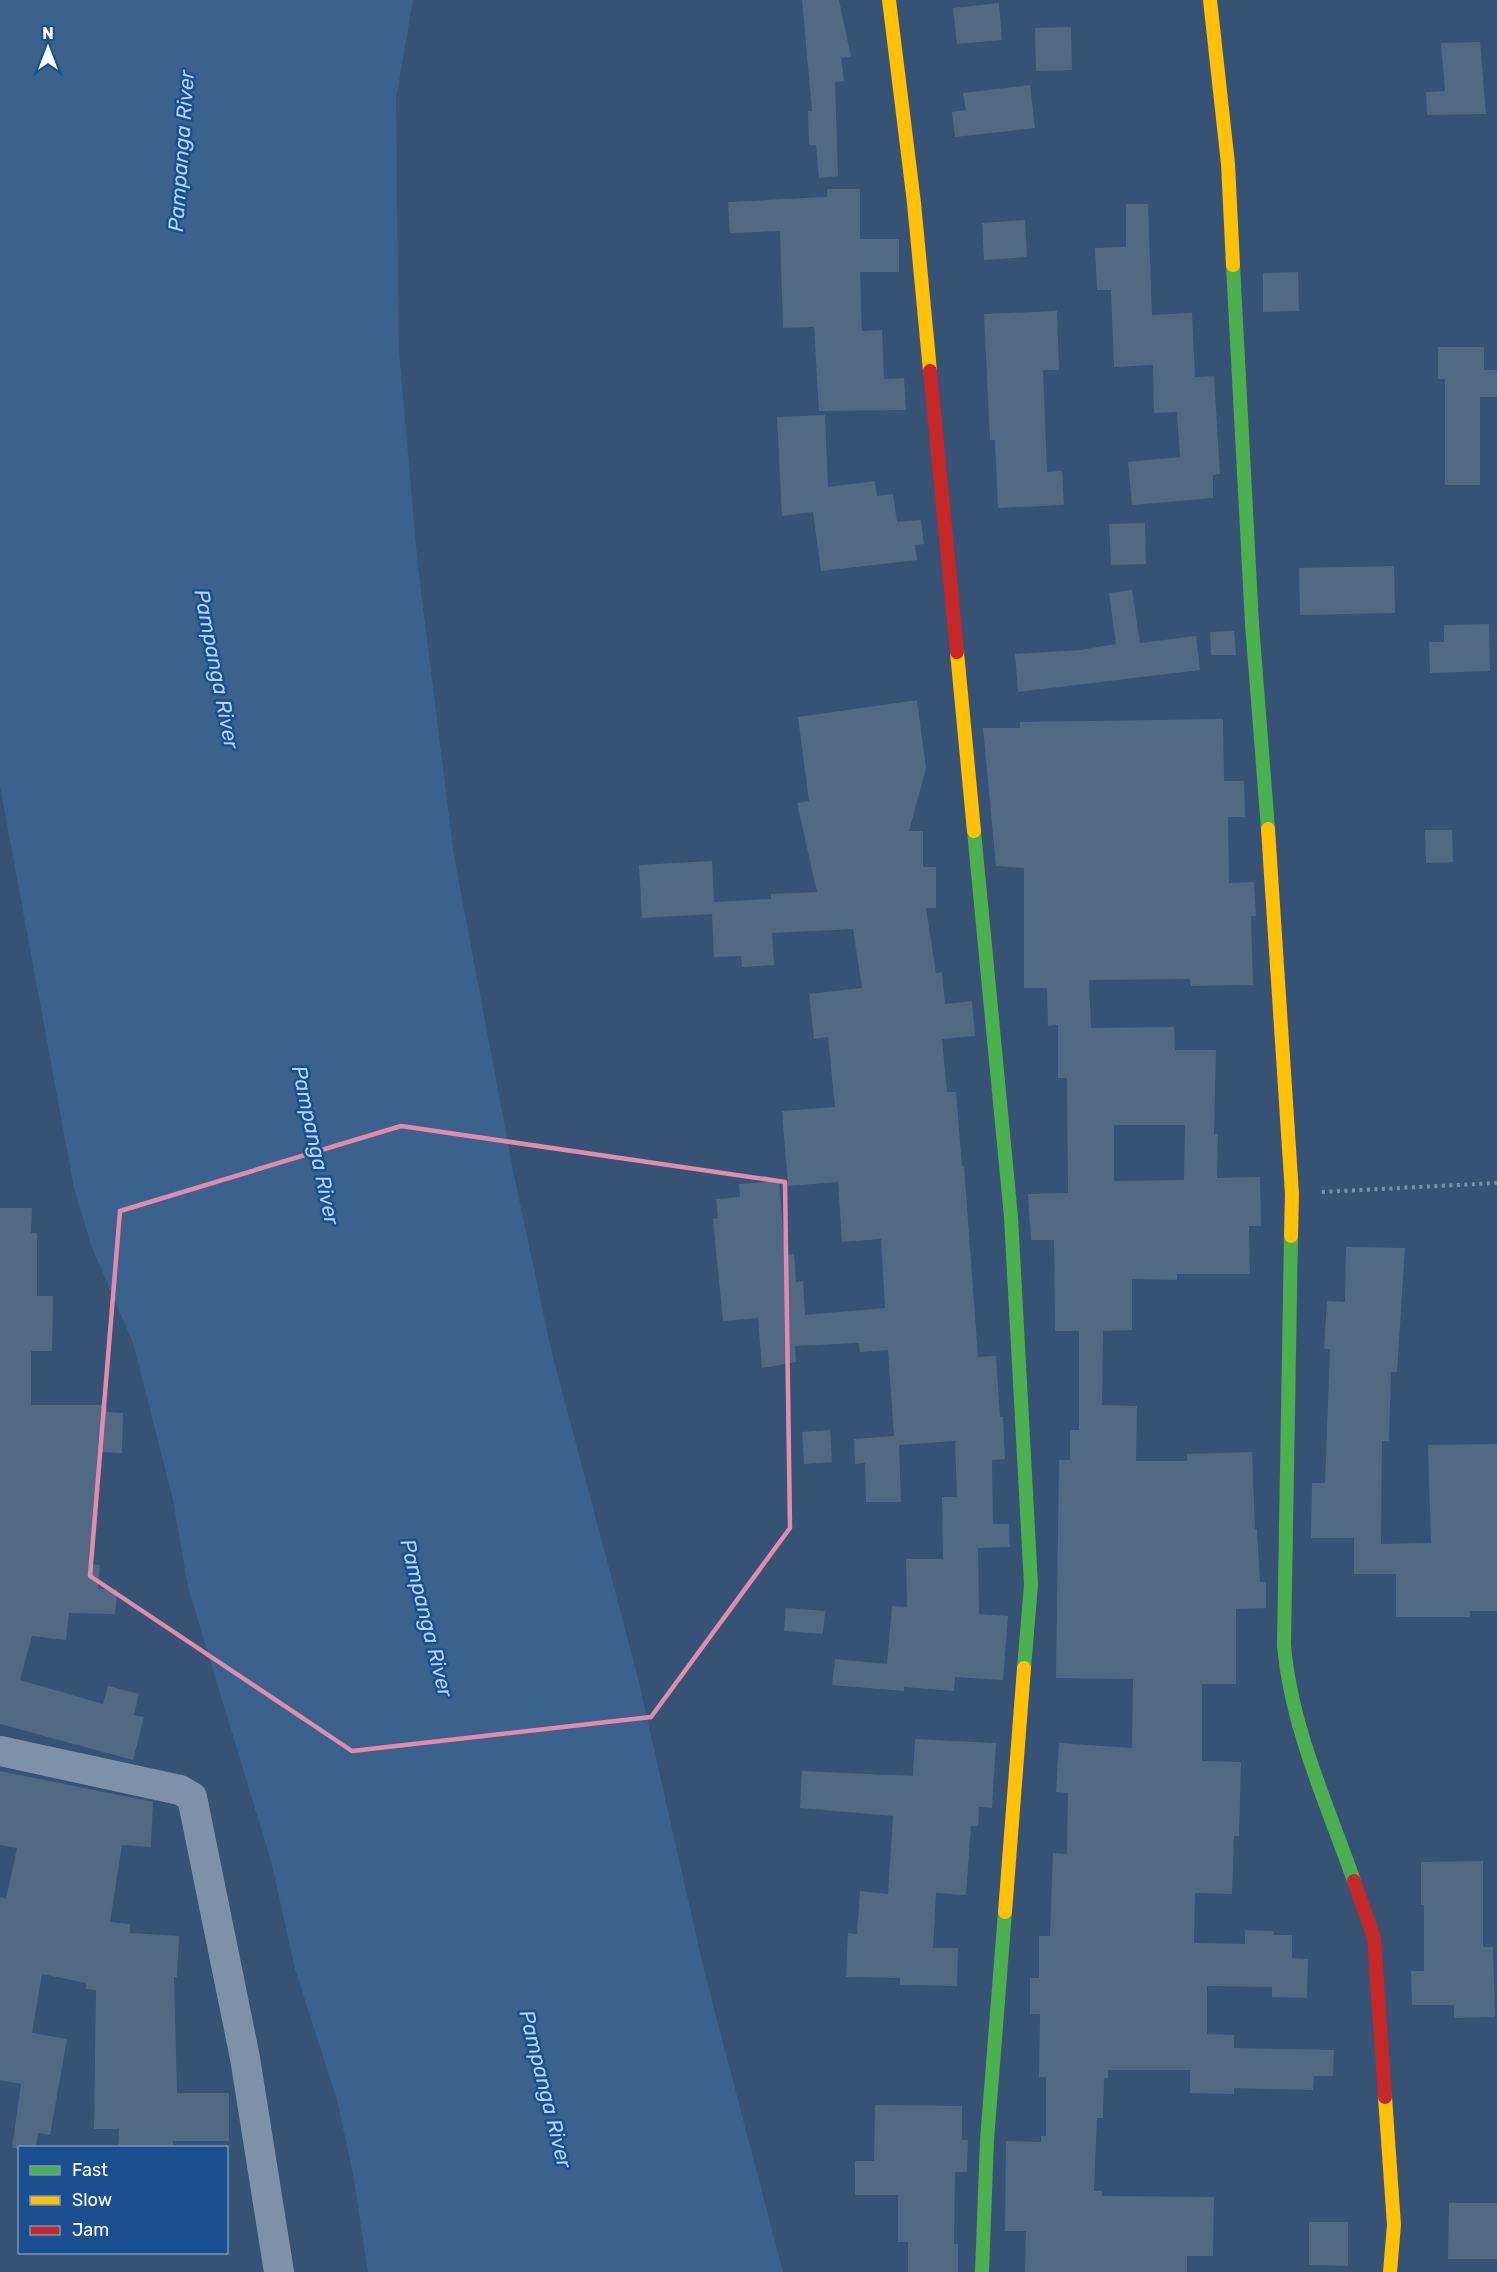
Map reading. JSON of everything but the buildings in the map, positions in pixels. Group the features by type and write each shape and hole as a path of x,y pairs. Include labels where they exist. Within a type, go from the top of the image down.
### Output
{"street":[{"path":"889,0 915,215 1011,1216 1031,1585 987,2140 982,2272"},
{"path":"1210,0 1227,164 1252,624 1277,941 1292,1194 1284,1610 1287,1682 1295,1714 1374,1938 1394,2225 1390,2272"},
{"path":"0,1751 180,1790 192,1797 245,2058 279,2272"}],"path":[{"path":"1292,1194 1497,1183"}],"highlighted area":[{"path":"401,1126 785,1182 790,1528 651,1717 352,1751 90,1576 120,1211"}],"water":[{"name":"Pampanga River","path":"0,0 413,0 396,99 399,351 418,567 454,856 514,1175 551,1349 637,1674 704,1970 783,2272 368,2272 353,2174 337,2100 295,1969 272,1865 188,1587 173,1500 133,1343 91,1245 74,1188 0,786"}],"traffic: fast":[{"path":"1233,265 1252,624 1268,829"},
{"path":"974,831 1011,1217 1031,1585 1024,1668"},
{"path":"1291,1236 1284,1645 1288,1676 1302,1735 1354,1881"},
{"path":"982,2272 987,2140 1005,1912"}],"traffic: slow":[{"path":"889,0 914,203 930,371"},
{"path":"1210,0 1228,164 1233,265"},
{"path":"957,652 974,831"},
{"path":"1268,829 1292,1194 1291,1236"},
{"path":"1005,1912 1024,1668"},
{"path":"1385,2097 1394,2225 1390,2272"}],"traffic: jam":[{"path":"930,371 957,652"},
{"path":"1354,1881 1374,1938 1385,2097"}]}
